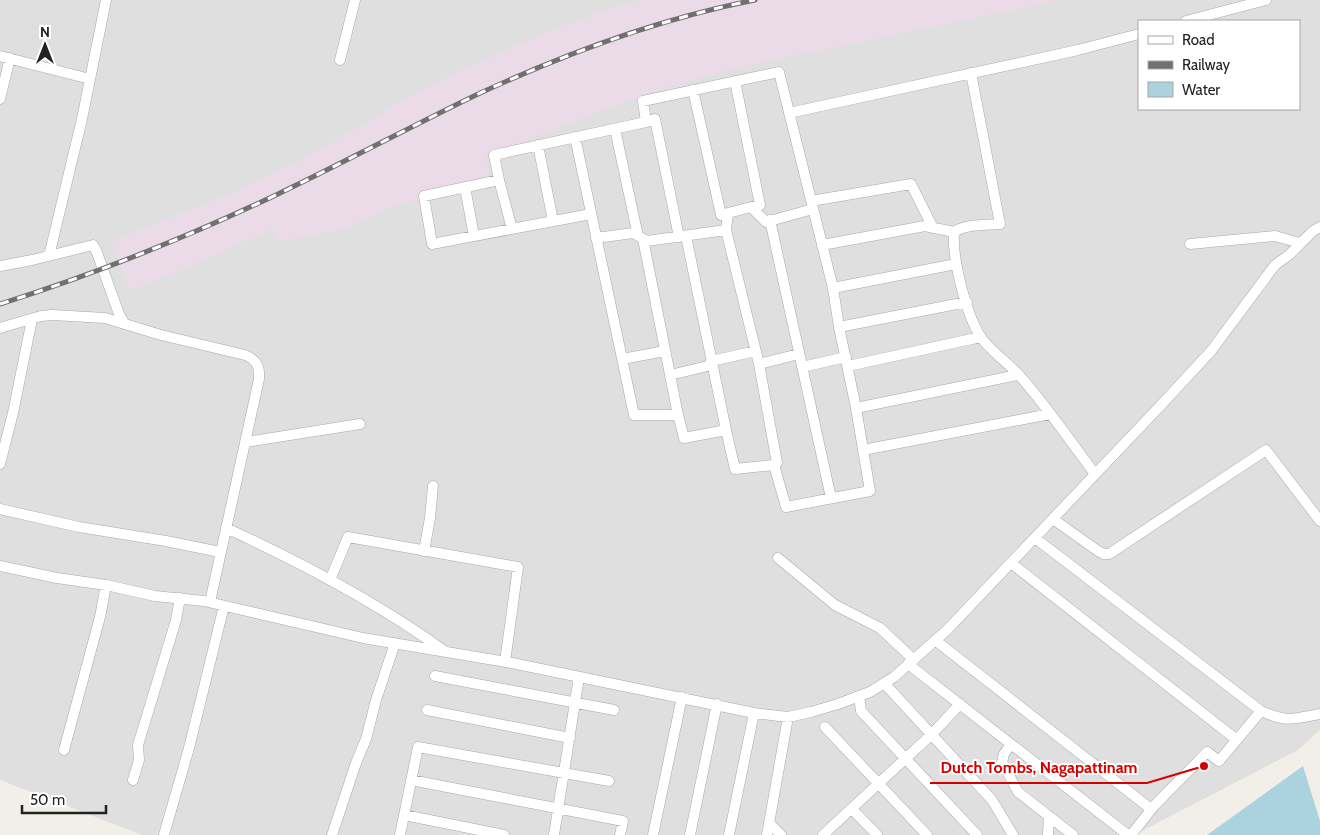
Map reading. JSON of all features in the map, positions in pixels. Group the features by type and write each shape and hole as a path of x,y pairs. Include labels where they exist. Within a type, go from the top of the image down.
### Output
{"street":[{"path":"49,256 71,167 106,0"},
{"path":"340,60 355,0"},
{"path":"1190,20 1266,0"},
{"path":"789,113 1078,50 1138,34"},
{"path":"0,100 5,57 90,79"},
{"path":"646,122 643,101 779,72 833,288 870,491 786,507 774,465 777,463 759,364 726,230 728,213"},
{"path":"822,245 925,226 954,232 970,227 1000,224 971,73"},
{"path":"693,90 721,215 760,204 734,81"},
{"path":"512,229 494,155 655,119 712,363 734,469 774,465"},
{"path":"614,128 641,238 684,438 726,430"},
{"path":"575,137 634,415 678,415"},
{"path":"538,145 554,221"},
{"path":"499,180 424,196 432,244 591,214"},
{"path":"751,208 766,222 812,205 911,184 933,228"},
{"path":"465,187 474,236"},
{"path":"770,220 831,498"},
{"path":"0,566 155,596 210,602 274,616 318,629 505,662 754,713 788,717 812,712 859,696 884,683 947,630 1210,351 1275,265 1320,227"},
{"path":"596,238 633,233 647,241 726,230"},
{"path":"954,232 956,264 980,337 1018,375 1095,474"},
{"path":"1190,244 1275,236 1300,243"},
{"path":"0,266 93,246 124,323"},
{"path":"833,288 956,264"},
{"path":"839,327 967,302"},
{"path":"0,328 52,315 105,318 161,335 246,355 259,366 260,379 210,602"},
{"path":"0,464 13,413 32,319"},
{"path":"802,367 847,362 980,337"},
{"path":"622,360 665,351"},
{"path":"670,375 756,351"},
{"path":"759,364 799,354"},
{"path":"856,408 1018,375"},
{"path":"863,450 1050,414"},
{"path":"246,442 360,424"},
{"path":"1053,519 1098,551 1110,554 1266,450 1320,521"},
{"path":"424,551 433,486"},
{"path":"0,509 79,527 220,552"},
{"path":"226,528 286,556 406,623 445,652"},
{"path":"330,580 348,536 518,567 505,662"},
{"path":"1035,538 1261,711 1278,719 1288,720 1320,714"},
{"path":"778,558 835,604 880,628 911,662 960,704 1129,835 1207,752 1218,761 1261,711"},
{"path":"1011,563 1237,740"},
{"path":"64,750 100,617 106,585"},
{"path":"133,780 140,760 138,745 176,620 180,598"},
{"path":"164,835 177,794 224,606"},
{"path":"935,640 1151,810"},
{"path":"332,835 366,739 376,700 395,643"},
{"path":"434,676 614,710"},
{"path":"554,835 579,677"},
{"path":"884,683 992,800 1012,835"},
{"path":"859,696 860,711 977,835"},
{"path":"653,835 682,697"},
{"path":"690,835 717,704"},
{"path":"828,834 932,734 960,704"},
{"path":"428,710 570,738"},
{"path":"729,835 754,713"},
{"path":"766,835 788,717"},
{"path":"825,727 927,835"},
{"path":"1011,744 1002,758 1002,762 1018,792 1073,835"},
{"path":"400,835 418,747 608,781"},
{"path":"411,780 623,820 620,835"},
{"path":"852,809 877,835"},
{"path":"404,815 504,835"},
{"path":"1048,835 1049,816"},
{"path":"769,822 781,835"}],"shaded area":[{"path":"0,0 1320,0 1320,730 1298,750 1134,835 142,835 0,780"},
{"path":"641,0 1056,0 723,71 667,87 516,144 484,153 491,182 393,206 341,230 276,242 272,229 186,268 131,290 111,242 230,194 297,162 367,123 399,102 457,72 555,29"}],"water":[{"path":"1303,766 1320,821 1320,835 1207,835"}],"railway":[{"path":"0,304 141,254 210,225 303,182 476,95 543,66 649,27 755,0"}],"place":[{"name":"Dutch Tombs, Nagapattinam","path":"1204,766"}]}
